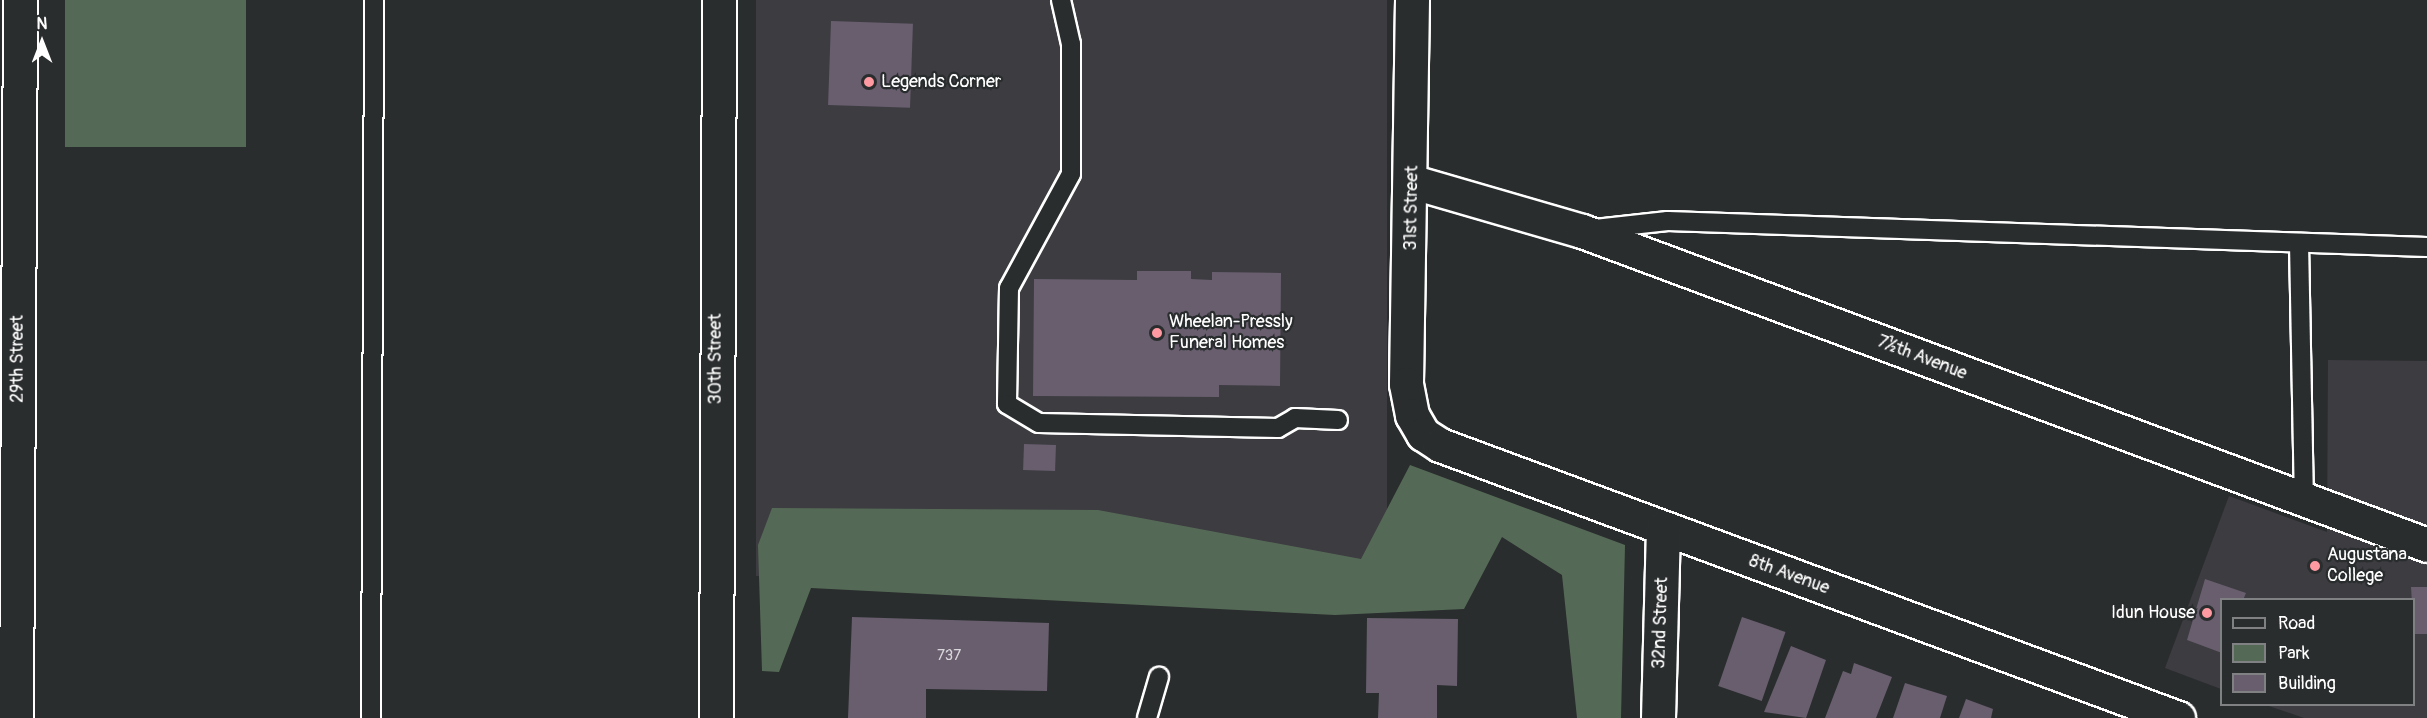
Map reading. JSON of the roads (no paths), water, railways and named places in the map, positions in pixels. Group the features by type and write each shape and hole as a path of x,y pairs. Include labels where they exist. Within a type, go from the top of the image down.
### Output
{"street":[{"name":"29th Street","path":"16,718 8,634 10,120 20,0"},
{"name":"30th Street","path":"716,718 719,0"},
{"name":"31st Street","path":"1412,0 1413,182 1406,384 1412,415"},
{"name":"7½th Avenue","path":"1413,182 1581,231 2304,502 2427,545"},
{"name":"8th Avenue","path":"1412,415 1423,434 1440,444 2178,718"},
{"name":"32nd Street","path":"1658,718 1664,528"}],"lane":[{"path":"371,718 374,0"},
{"path":"1061,0 1071,44 1071,174 1009,288 1007,404 1039,423 1278,428 1295,418 1338,420"},
{"path":"1581,231 1668,221 2427,247"},
{"path":"2299,243 2304,502"},
{"path":"1147,718 1159,677"}],"place":[{"name":"Legends Corner","path":"869,82"},
{"name":"Wheelan-Pressly Funeral Homes","path":"1157,333"},
{"name":"Augustana College","path":"2315,566"},
{"name":"Idun House","path":"2207,613"}]}
